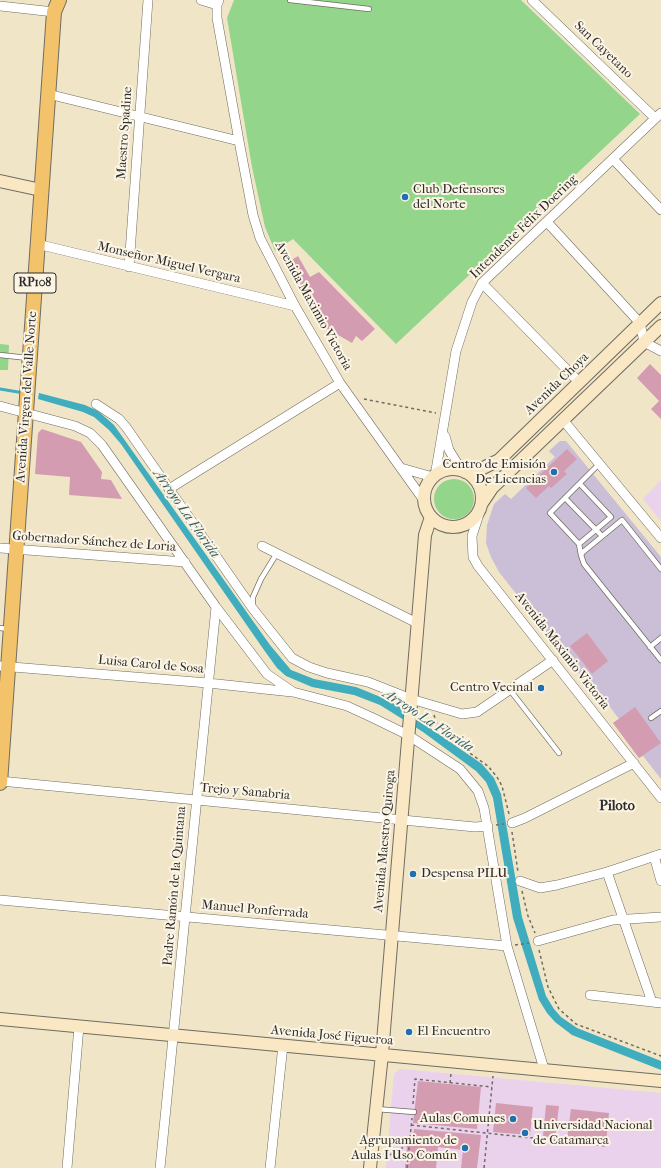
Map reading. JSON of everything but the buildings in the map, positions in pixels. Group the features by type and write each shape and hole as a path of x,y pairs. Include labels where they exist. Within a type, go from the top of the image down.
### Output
{"main road":[{"name":"Avenida Virgen del Valle Norte","path":"0,782 5,629 16,550 55,4"},
{"path":"0,181 41,190"},
{"name":"Avenida Choya","path":"464,471 481,469 499,460 661,303"},
{"path":"481,507 482,494 479,485 473,477 464,471 448,470 434,477 426,489 424,502 431,517 445,526 457,527 469,523 481,507 492,488 661,326"},
{"name":"Avenida Maestro Quiroga","path":"370,1168 382,1054 411,703 416,623 425,534 431,517"},
{"name":"Avenida José Figueroa","path":"0,1019 661,1081"}],"street":[{"name":"Maestro Spadine","path":"129,267 148,0"},
{"path":"201,0 218,2"},
{"name":"San Cayetano","path":"532,0 658,116"},
{"name":"Avenida Maximio Victoria","path":"218,2 217,18 253,214 260,238 295,306 340,383 424,502"},
{"path":"0,6 55,4"},
{"path":"48,94 239,141"},
{"name":"Intendente Félix Doering","path":"434,477 444,433 456,350 463,325 472,302 482,283 658,116"},
{"path":"612,159 661,210"},
{"path":"547,222 640,324 644,342 661,351"},
{"name":"Monseñor Miguel Vergara","path":"37,244 295,306"},
{"path":"482,283 579,382"},
{"path":"169,489 340,383"},
{"path":"96,404 119,419 126,427 253,609 292,658 309,667 326,673 368,682 411,703 431,705 462,714 476,712 553,660"},
{"path":"0,406 26,407 90,433 102,445 216,607 267,674 293,692 347,706 408,731 460,769 478,791 484,808 508,946 544,1070"},
{"path":"563,420 661,538"},
{"name":"Intendente Félix Doering","path":"444,433 449,450 464,471"},
{"path":"400,468 434,477"},
{"name":"Avenida Maximio Victoria","path":"481,507 474,526 472,542 473,557 478,566 661,798"},
{"path":"262,546 416,623"},
{"name":"Gobernador Sánchez de Loria","path":"0,548 185,562"},
{"name":"Padre Ramón de la Quintana","path":"160,1168 216,607"},
{"name":"Luisa Carol de Sosa","path":"4,667 208,683 293,692"},
{"path":"512,823 525,818 634,763"},
{"name":"Trejo y Sanabria","path":"0,782 475,827 488,826"},
{"path":"520,881 540,888 607,872 658,855 661,879"},
{"path":"590,995 656,1002 623,919 607,872"},
{"name":"Manuel Ponferrada","path":"0,900 508,946"},
{"path":"538,941 613,920 661,917"},
{"path":"67,1168 79,1026"},
{"path":"270,1168 283,1045"}],"lane":[{"path":"290,0 369,9"},
{"path":"0,355 30,358"},
{"path":"600,463 550,513 579,544 584,564 661,660"},
{"path":"579,544 611,517 580,484"},
{"path":"565,498 602,536"},
{"path":"581,556 583,552 622,520 661,569"},
{"path":"253,609 253,597 261,579 276,553"},
{"path":"650,647 661,638"},
{"path":"510,690 559,753"},
{"path":"651,718 661,711"},
{"path":"376,1108 413,1112"}],"path":[{"path":"351,397 446,415"},
{"path":"431,705 437,724 457,744 488,766 502,786 512,823 514,856 528,916 538,941 539,954 548,987 559,1009 576,1024 661,1056"},
{"path":"488,826 512,823"},
{"path":"508,946 538,941"},
{"path":"484,1168 494,1065"},
{"path":"450,1083 451,1071"},
{"path":"407,1168 415,1079 492,1087"},
{"path":"411,1125 607,1146"},
{"path":"385,1158 412,1142"}],"shaded area":[{"path":"560,441 566,441 661,557 661,779 643,756 639,758 613,723 619,719 588,678 584,680 499,572 486,543 487,525 494,504 505,494 511,499 555,457 549,451"},
{"path":"661,480 661,521 643,499"},
{"name":"Universidad Nacional de Catamarca","path":"400,1069 661,1093 661,1168 386,1168 394,1074"}],"green space":[{"name":"Club Defensores del Norte","path":"234,0 521,0 640,114 396,344 293,239 275,251 265,227 252,167 227,18"},
{"path":"0,344 9,345 8,370 0,370"},
{"path":"458,479 465,482 471,488 474,499 473,507 465,516 458,519 450,519 443,516 435,507 434,495 437,488 446,480"}],"water":[{"path":"39,393 85,405 98,411 114,425 270,645 291,670 314,679 356,687 383,698 398,706 482,764 494,778 501,794 522,917 546,996 561,1017 577,1028 661,1061 661,1070 572,1035 555,1022 547,1013 539,1000 513,918 493,798 486,782 476,771 423,732 380,705 354,695 312,687 286,676 277,668 264,650 121,444 109,430 94,417 83,412 38,399"}],"waterway":[{"name":"Arroyo La Florida","path":"0,389 24,393"}],"place":[{"name":"Club Defensores del Norte","path":"405,197"},
{"name":"Centro de Emisión De Licencias","path":"554,472"},
{"name":"Centro Vecinal","path":"541,688"},
{"name":"Despensa PILU","path":"413,874"},
{"name":"El Encuentro","path":"409,1032"},
{"name":"Aulas Comunes","path":"513,1119"},
{"name":"Universidad Nacional de Catamarca","path":"525,1133"},
{"name":"Agrupamiento de Aulas I Uso Común","path":"465,1148"}],"district":[{"name":"Piloto","path":"617,807"}]}
